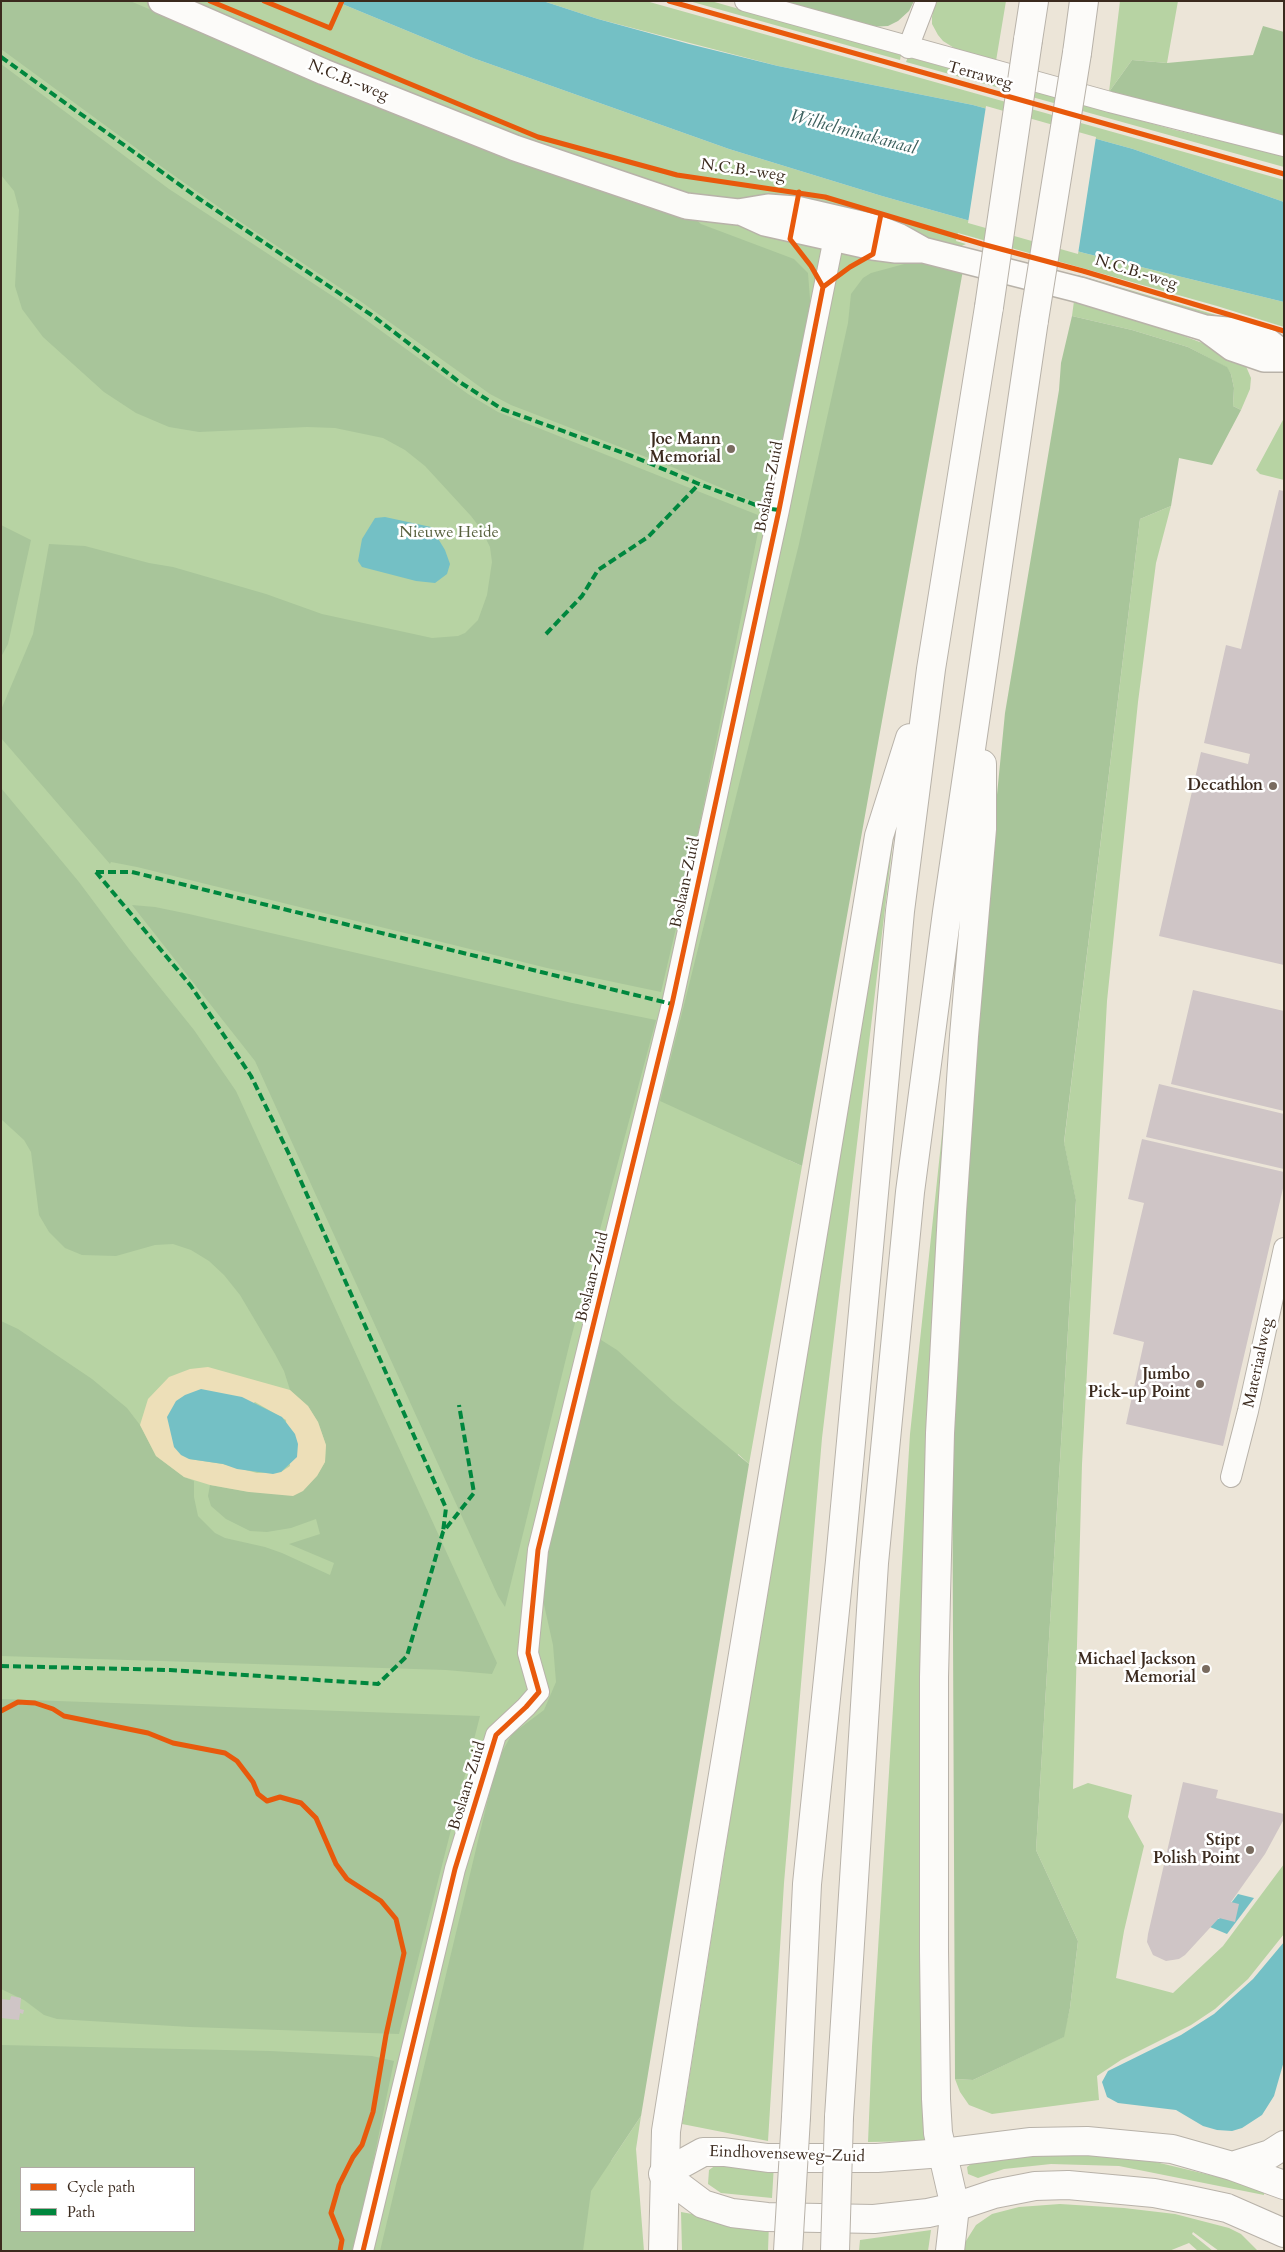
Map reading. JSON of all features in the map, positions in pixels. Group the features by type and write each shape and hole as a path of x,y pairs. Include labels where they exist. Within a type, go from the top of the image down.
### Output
{"main road":[{"path":"788,2251 807,1884 841,1552 899,921 931,669 989,307 1034,1"},
{"path":"835,2251 839,2117 873,1573 910,1192 945,922 981,675 1084,1"},
{"path":"663,2251 663,2174 666,2131 678,2052 879,836 931,669"},
{"path":"950,2251 955,2207 938,2132 936,2099 934,1677 940,1433 952,1212 982,829 981,675"},
{"name":"Eindhovenseweg-Zuid","path":"663,2174 703,2152 724,2152 768,2158 878,2158 943,2153 1009,2143 1087,2141 1172,2149 1232,2166 1284,2185"},
{"path":"1232,2166 1270,2154 1284,2145"},
{"path":"663,2174 703,2204 732,2213 767,2217 874,2220 928,2213 955,2207 994,2194 1035,2186 1107,2187 1154,2193 1227,2208 1284,2234"}],"street":[{"name":"N.C.B.-weg","path":"161,1 324,72 515,148 686,206 738,212 765,223 835,229 881,248 923,250 1080,290 1205,328 1238,331 1269,342 1284,354"},
{"name":"Terraweg","path":"745,1 908,48 1284,146"},
{"path":"908,48 926,1"},
{"name":"Boslaan-Zuid","path":"363,2251 455,1870 496,1735 539,1692 528,1653 538,1550 672,1004 779,510 835,229"},
{"name":"N.C.B.-weg","path":"1205,328 1232,348 1264,359 1284,359"},
{"name":"Materiaalweg","path":"1231,1477 1246,1420 1284,1248"}],"green space":[{"name":"Nieuwe Heide","path":"1,1 335,1 473,58 729,149 882,196 1084,253 1284,302 1284,327 1217,306 958,233 956,241 966,244 959,247 789,1160 802,1166 749,1464 738,1454 611,2161 641,2116 636,2149 644,2251 1,2251"},
{"path":"1,1 130,1 206,33 689,214 701,224 794,259 808,273 811,312 774,492 769,499 752,501 672,467 511,405 490,394 363,303 230,215 1,49"},
{"path":"543,1 646,1 1284,180 1284,202 1133,149 973,105 778,66 598,19"},
{"path":"689,1 711,1 901,55 900,60"},
{"path":"777,1 914,1 909,11 898,21 888,26 869,27"},
{"path":"935,1 1006,1 996,61 959,51 943,41 932,24"},
{"path":"1120,1 1178,1 1167,63 1132,60 1109,92"},
{"path":"1263,26 1284,32 1284,136 1109,92 1132,60 1167,63 1253,55"},
{"path":"908,57 1175,130 1284,156 1284,167 906,62"},
{"path":"1,64 169,189 340,301 468,394 498,412 758,515 760,522 697,838 661,992 547,968 137,867 111,862 110,864 1,738 1,710 33,634 49,544 85,546 149,563 173,567 266,594 322,614 432,638 458,636 465,633 478,620 487,595 492,562 490,547 481,529 471,516 425,466 405,450 383,438 335,428 307,427 199,432 169,427 136,413 104,392 43,337 22,309 15,286 19,210 14,191 1,175"},
{"path":"919,260 963,270 802,1166 660,1101 799,544 848,323 851,294 863,278 871,273"},
{"path":"1078,275 1223,317 1284,337 1284,340 1076,281"},
{"path":"1074,301 1144,321 1213,347 1245,364 1251,378 1250,389 1241,410 1233,406 1234,388 1231,374 1226,367 1188,347 1132,330 1072,316"},
{"path":"1072,316 1132,330 1188,347 1227,367 1231,374 1234,388 1233,406 1241,410 1212,465 1179,458 1171,506 1140,519 1064,1142 1076,1200 1036,1850 1078,1941 1070,2008 1064,2037 973,2080 955,2079 952,1413 972,1050 1005,713 1059,390 1061,363"},
{"path":"1284,418 1284,480 1260,474 1256,470"},
{"path":"1171,506 1156,563 1138,702 1107,1001 1082,1464 1073,1789 1088,1783 1132,1795 1128,1817 1144,1846 1124,1931 1116,1978 1173,1993 1223,1946 1284,1864 1284,1934 1248,1979 1215,2009 1191,2025 1121,2060 1097,2076 1099,2100 992,2114 969,2105 960,2092 955,2079 973,2080 1063,2037 1070,2008 1078,1941 1036,1850 1076,1201 1064,1143 1140,519"},
{"path":"1,525 31,540 8,644 1,657"},
{"path":"901,774 822,1438 784,1883 768,2141 682,2124 832,1175"},
{"path":"1,788 79,882 129,949 194,1030 236,1091 497,1663 492,1674 446,1670 1,1656 1,1321 18,1329 92,1379 127,1408 140,1425 156,1456 184,1477 194,1481 194,1497 198,1516 215,1533 225,1538 282,1553 330,1575 334,1563 289,1544 320,1534 316,1519 291,1528 267,1532 250,1531 226,1519 211,1506 208,1496 210,1485 249,1492 317,1476 325,1462 326,1445 318,1422 308,1406 290,1390 284,1371 275,1354 240,1295 224,1275 209,1261 191,1250 173,1244 155,1245 116,1256 82,1255 65,1248 49,1232 39,1215 31,1152 24,1140 1,1119"},
{"path":"132,905 155,907 189,914 572,1003 656,1020 571,1338 505,1607 498,1596 255,1061"},
{"path":"961,956 932,2141 868,2142 872,2046 910,1434"},
{"path":"598,1338 617,1350 673,1401 749,1464 641,2116 591,2191 583,2251 380,2251 497,1761 512,1734 544,1710 556,1682 553,1645 543,1600 541,1576"},
{"path":"1,1699 480,1716 399,2034 190,2027 57,2019 44,2015 24,2000 1,1989"},
{"path":"1,2045 270,2051 372,2056 394,2061 364,2206 352,2251 1,2251"},
{"path":"1044,2151 1114,2152 1264,2188 1264,2195 1119,2166 1051,2164 1004,2169 978,2178 968,2174 967,2167 975,2161"},
{"path":"723,2160 774,2164 772,2198 721,2193 708,2184 709,2170"},
{"path":"1060,2204 1124,2208 1175,2214 1229,2228 1241,2234 1258,2251 1219,2251 1193,2232 1192,2234 1213,2251 1198,2251 1189,2243 1169,2251 963,2251 964,2244 976,2225 992,2214 1019,2207"},
{"path":"681,2212 732,2221 769,2223 768,2251 682,2251"},
{"path":"931,2230 928,2251 859,2251 860,2240"}],"sand":[{"path":"208,1367 290,1390 308,1406 318,1422 326,1445 325,1462 317,1476 303,1491 293,1496 249,1492 210,1485 184,1477 156,1456 140,1425 148,1399 169,1377 190,1369","holes":["255,1402 286,1420 290,1466 281,1472 257,1473 223,1464 189,1459"]}],"water":[{"name":"Wilhelminakanaal","path":"335,1 543,1 598,19 689,44 778,66 973,105 1133,149 1284,202 1284,302 1084,253 882,196 729,149 473,58"},
{"path":"385,517 431,527 445,550 450,564 447,574 435,583 416,581 362,567 358,561 362,539 375,518"},
{"path":"201,1389 242,1397 282,1417 295,1434 298,1444 297,1457 281,1472 273,1474 237,1469 223,1464 189,1459 181,1455 174,1447 167,1417 176,1401 185,1395"},
{"path":"1238,1894 1254,1898 1227,1934 1171,1911 1172,1909 1219,1919"},
{"path":"1284,1942 1284,2061 1274,2096 1262,2115 1242,2128 1232,2131 1217,2130 1203,2126 1176,2110 1118,2103 1107,2097 1102,2082 1108,2071 1181,2035 1214,2014 1253,1979"}],"pier":[{"path":"986,106 1096,137 1078,254 968,223"}],"building":[{"path":"1279,490 1284,491 1284,965 1159,936 1201,752 1248,764 1250,754 1204,743 1226,645 1241,649"},
{"path":"1193,990 1284,1011 1284,1111 1171,1084"},
{"path":"1159,1084 1284,1114 1284,1169 1146,1137"},
{"path":"1142,1139 1284,1172 1284,1184 1223,1446 1126,1424 1144,1342 1113,1334 1144,1203 1128,1199"},
{"path":"1183,1782 1218,1790 1216,1798 1284,1814 1284,1819 1265,1854 1231,1902 1239,1904 1235,1922 1219,1918 1185,1955 1179,1959 1166,1961 1153,1955 1147,1942"},
{"path":"11,1996 21,1998 20,2009 24,2010 23,2014 20,2013 19,2020 1,2018 1,1999 10,2000"}],"marked path":[{"path":"1,57 201,200 373,316 458,381 502,409 632,456 764,508 779,510"},
{"path":"546,634 582,596 598,570 648,537 699,484"},
{"path":"96,872 191,986 251,1076 288,1152 446,1508 443,1532"},
{"path":"96,872 132,872 672,1004"},
{"path":"1,1666 170,1670 378,1684 407,1656 443,1532 474,1493 459,1405"}],"cycle path":[{"path":"210,1 538,137 677,175 825,197 1284,331"},
{"path":"264,1 330,28 342,1"},
{"path":"669,1 1284,174"},
{"path":"363,2251 455,1869 496,1735 539,1692 528,1653 538,1550 672,1004 779,510 823,287 811,266 790,239 799,192"},
{"path":"823,287 850,267 873,254 881,214"},
{"path":"1,1711 18,1702 35,1703 53,1709 64,1716 148,1733 173,1743 225,1753 237,1761 253,1782 258,1794 267,1801 280,1797 301,1803 316,1818 336,1864 347,1879 381,1901 396,1919 404,1953 386,2035 373,2112 362,2145 353,2157 339,2185 331,2213 342,2240 340,2251"}],"place":[{"name":"Joe Mann Memorial","path":"731,449"},
{"name":"Decathlon","path":"1273,786"},
{"name":"Jumbo Pick-up Point","path":"1200,1384"},
{"name":"Michael Jackson Memorial","path":"1206,1669"},
{"name":"Stipt Polish Point","path":"1250,1850"}]}
